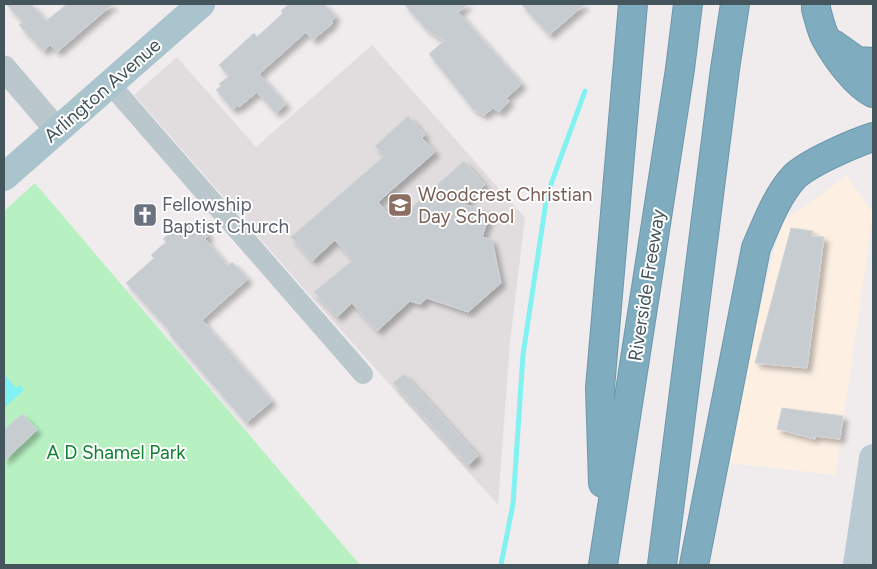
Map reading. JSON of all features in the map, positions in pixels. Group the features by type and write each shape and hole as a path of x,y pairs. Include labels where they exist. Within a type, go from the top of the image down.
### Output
{"highway":[{"path":"604,556 600,388 633,4"},
{"name":"Riverside Freeway","path":"604,556 680,69 688,4"},
{"path":"662,565 725,69 735,4"},
{"path":"816,4 825,38 846,70 873,93"},
{"path":"825,38 857,61 873,62"},
{"path":"694,565 756,248 779,197 796,176 819,161 860,141 873,137"}],"main road":[{"name":"Arlington Avenue","path":"4,177 201,4"},
{"path":"857,565 873,458"}],"street":[{"path":"4,68 57,130"},
{"path":"110,84 362,374"}],"shaded area":[{"path":"372,45 525,218 510,342 498,505 134,95 177,57 256,147"},
{"path":"847,176 873,213 836,475 730,463 743,381 781,223"}],"green space":[{"name":"A D Shamel Park","path":"35,183 360,565 4,565 4,211"}],"water":[{"path":"4,374 16,388 20,385 24,390 4,408"}],"building":[{"path":"6,4 31,4 46,21 67,4 113,4 57,52 50,45 43,51 19,25 23,22"},
{"path":"289,4 324,4 336,17 331,22 333,23 313,40 306,32 259,74 286,104 276,113 257,92 233,110 216,90 221,86 219,84 229,76 219,65 254,33 257,37 283,13 281,11"},
{"path":"404,4 468,4 458,12 522,84 505,99 510,101 499,112 493,108 484,115 473,109 429,54 444,41 426,29"},
{"path":"521,4 585,4 549,35"},
{"path":"408,116 425,135 422,138 435,152 378,202 395,222 464,161 485,185 464,204 490,213 482,237 492,240 501,283 468,312 427,298 420,304 410,301 377,331 352,303 337,317 314,292 353,260 335,240 312,261 291,237 384,156 375,146"},
{"path":"196,220 209,235 205,239 228,266 232,262 248,279 202,320 272,401 246,423 169,334 170,332 126,283 154,258 151,255 166,242 163,239 181,223 184,227"},
{"path":"791,228 813,231 811,236 824,237 807,368 755,363"},
{"path":"404,374 478,456 468,465 393,383"},
{"path":"782,408 843,416 840,439 815,436 815,439 777,429"},
{"path":"22,414 37,430 4,461 4,430"}],"waterway":[{"path":"501,565 513,504 523,355 547,195 585,91"}],"place":[{"name":"Woodcrest Christian Day School","path":"400,205"},
{"name":"Fellowship Baptist Church","path":"145,215"}]}
